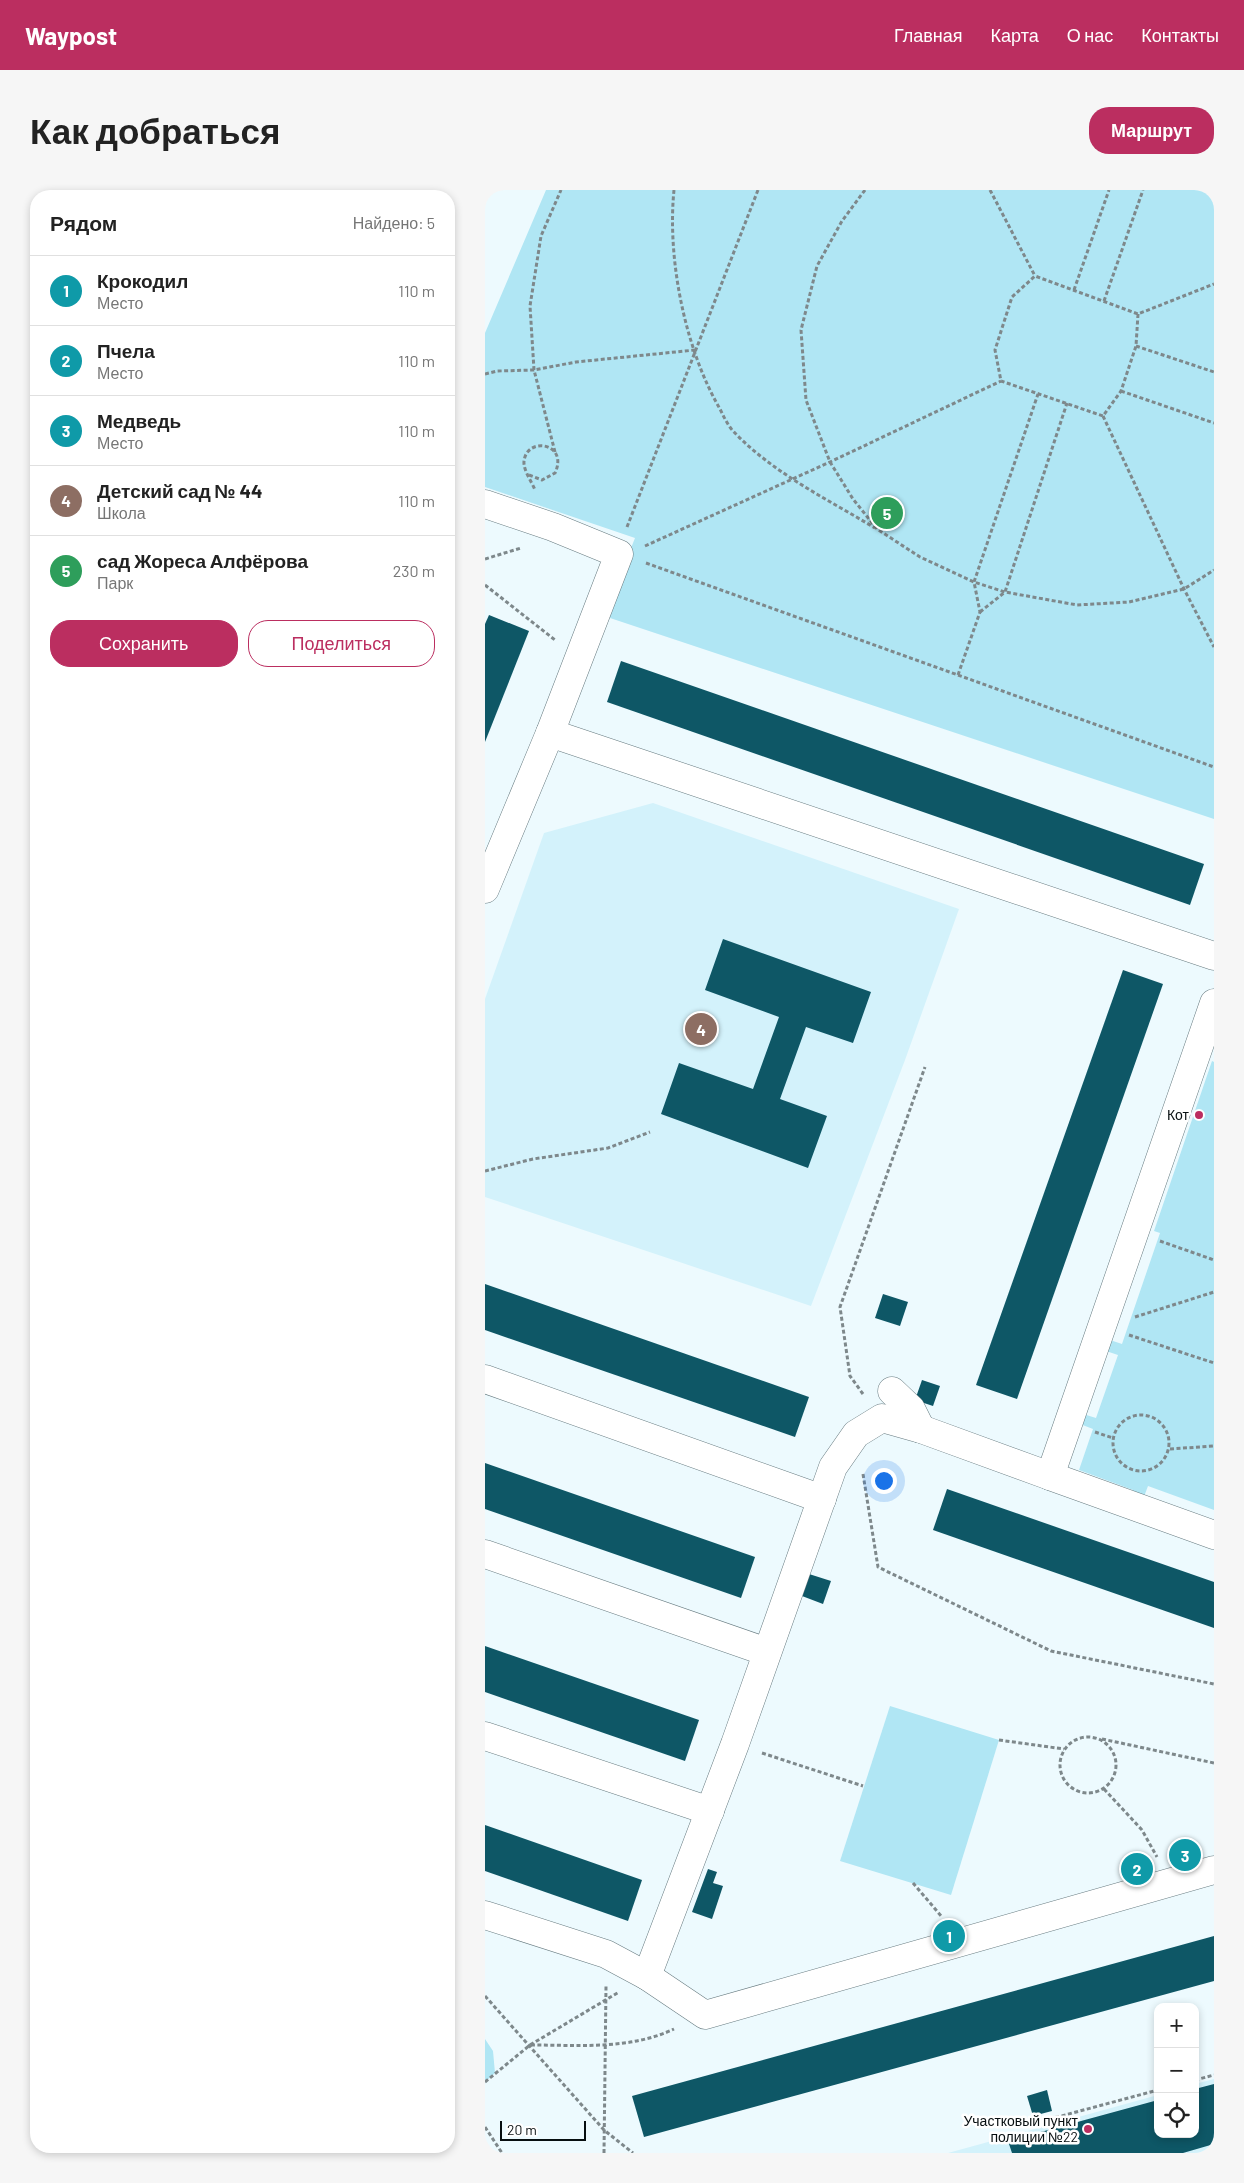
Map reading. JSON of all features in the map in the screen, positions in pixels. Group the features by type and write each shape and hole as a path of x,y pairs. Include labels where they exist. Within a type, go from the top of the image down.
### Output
{"lane":[{"path":"485,504 553,527 619,554 550,733 485,889"},
{"path":"550,733 1214,956"},
{"path":"1050,1476 1214,1003"},
{"path":"485,1379 822,1499"},
{"path":"892,1391 911,1409 921,1430"},
{"path":"647,1976 735,1744 833,1467 856,1434 882,1418 921,1430 1214,1535"},
{"path":"485,1554 767,1652"},
{"path":"485,1736 710,1811"},
{"path":"485,1915 606,1954 647,1976 705,2015 1214,1870"}],"path":[{"path":"555,452 549,447 541,445 533,447 527,452 524,460 525,468 529,475 542,480 555,473 558,459 534,370 530,306 541,236 561,190"},
{"path":"674,190 671,218 676,278 695,350 709,390 733,431 764,458 793,479 921,557 974,582 1005,592 1077,605 1129,602 1184,589 1214,570"},
{"path":"619,554 629,522 758,190"},
{"path":"865,190 842,221 817,266 801,330 806,400 830,462 853,499 877,529"},
{"path":"990,190 1035,276 1138,314 1214,284"},
{"path":"1074,290 1109,190"},
{"path":"1104,301 1143,190"},
{"path":"1001,381 995,350 1011,297 1035,276"},
{"path":"1103,416 1121,391 1136,346 1138,314"},
{"path":"1136,346 1214,372"},
{"path":"485,374 497,371 534,370 576,362 695,350"},
{"path":"619,554 652,544 1001,381 1103,416 1184,589 1214,647"},
{"path":"1121,391 1214,423"},
{"path":"958,675 980,612 974,582 1038,394"},
{"path":"980,612 1005,592 1067,404"},
{"path":"619,554 1214,767"},
{"path":"485,585 578,658"},
{"path":"882,1418 850,1376 840,1307 925,1067"},
{"path":"485,1171 533,1159 608,1148 650,1132"},
{"path":"1135,1233 1214,1260"},
{"path":"1103,1326 1214,1292"},
{"path":"1103,1326 1214,1363"},
{"path":"1136,1415 1147,1415 1165,1427 1169,1438 1169,1449 1165,1459 1157,1467 1147,1471 1135,1471 1125,1467 1117,1459 1113,1449 1113,1438 1118,1427 1126,1419 1136,1415"},
{"path":"856,1434 878,1568 1051,1651 1214,1684"},
{"path":"1169,1449 1214,1446"},
{"path":"1094,1737 1108,1746 1117,1760 1114,1776 1104,1789 1094,1794 1083,1794 1072,1789 1060,1771 1060,1760 1064,1749 1083,1737 1094,1737 1214,1764"},
{"path":"999,1740 1064,1749"},
{"path":"735,1744 863,1786"},
{"path":"1104,1789 1142,1830 1171,1882"},
{"path":"913,1884 963,1942"},
{"path":"604,2153 607,2045 606,1954"},
{"path":"485,2082 530,2045 647,1976"},
{"path":"485,1996 604,2130 633,2153"},
{"path":"530,2045 607,2045 655,2038 705,2015"},
{"path":"1199,2079 1214,2075"},
{"path":"1024,2126 1154,2091"},
{"path":"485,2127 502,2153"}],"shaded area":[{"path":"546,190 1214,190 1214,819 604,616 635,538 485,487 485,333"},
{"path":"653,803 959,909 905,1060 811,1306 485,1197 485,999 544,833"},
{"path":"1212,1061 1214,1062 1214,1510 1148,1486 1142,1502 1131,1498 1133,1490 1079,1470 1093,1429 1080,1424 1083,1414 1096,1418 1118,1355 1106,1351 1110,1340 1122,1344 1160,1233 1154,1231"},
{"path":"890,1706 999,1740 951,1895 840,1861"},
{"path":"485,2039 493,2051 495,2073 485,2082"},
{"path":"1214,2079 1214,2153 948,2153 1154,2096 1154,2138 1199,2138 1199,2083"}],"building":[{"path":"489,615 529,631 485,742 485,624"},
{"path":"621,661 1204,864 1190,905 607,702"},
{"path":"723,939 871,992 853,1043 806,1027 780,1099 827,1116 808,1168 661,1114 679,1063 753,1089 779,1017 705,990"},
{"path":"1123,970 1163,984 1017,1399 976,1385"},
{"path":"485,1284 809,1397 795,1437 485,1330"},
{"path":"883,1294 908,1302 900,1326 875,1318"},
{"path":"922,1380 940,1386 933,1406 915,1400"},
{"path":"485,1463 755,1557 741,1598 485,1509"},
{"path":"947,1489 1214,1582 1214,1628 933,1530"},
{"path":"809,1574 831,1581 823,1604 802,1596"},
{"path":"485,1646 699,1720 685,1761 485,1692"},
{"path":"485,1825 642,1880 628,1921 485,1871"},
{"path":"708,1869 717,1872 713,1883 723,1886 712,1919 692,1912"},
{"path":"1214,1936 1214,1981 644,2137 632,2096"},
{"path":"1214,2084 1214,2144 1183,2153 1012,2153 1008,2141 1154,2101 1154,2138 1199,2138 1199,2088"},
{"path":"1047,2090 1052,2111 1033,2116 1027,2096"}],"place":[{"name":"сад Жореса Алфёрова","path":"887,513"},
{"name":"Детский сад № 44","path":"701,1029"},
{"name":"Кот","path":"1199,1115"},
{"name":"Медведь","path":"1185,1855"},
{"name":"Пчела","path":"1137,1869"},
{"name":"Крокодил","path":"949,1936"},
{"name":"Участковый пункт полиции №22","path":"1088,2129"}]}
